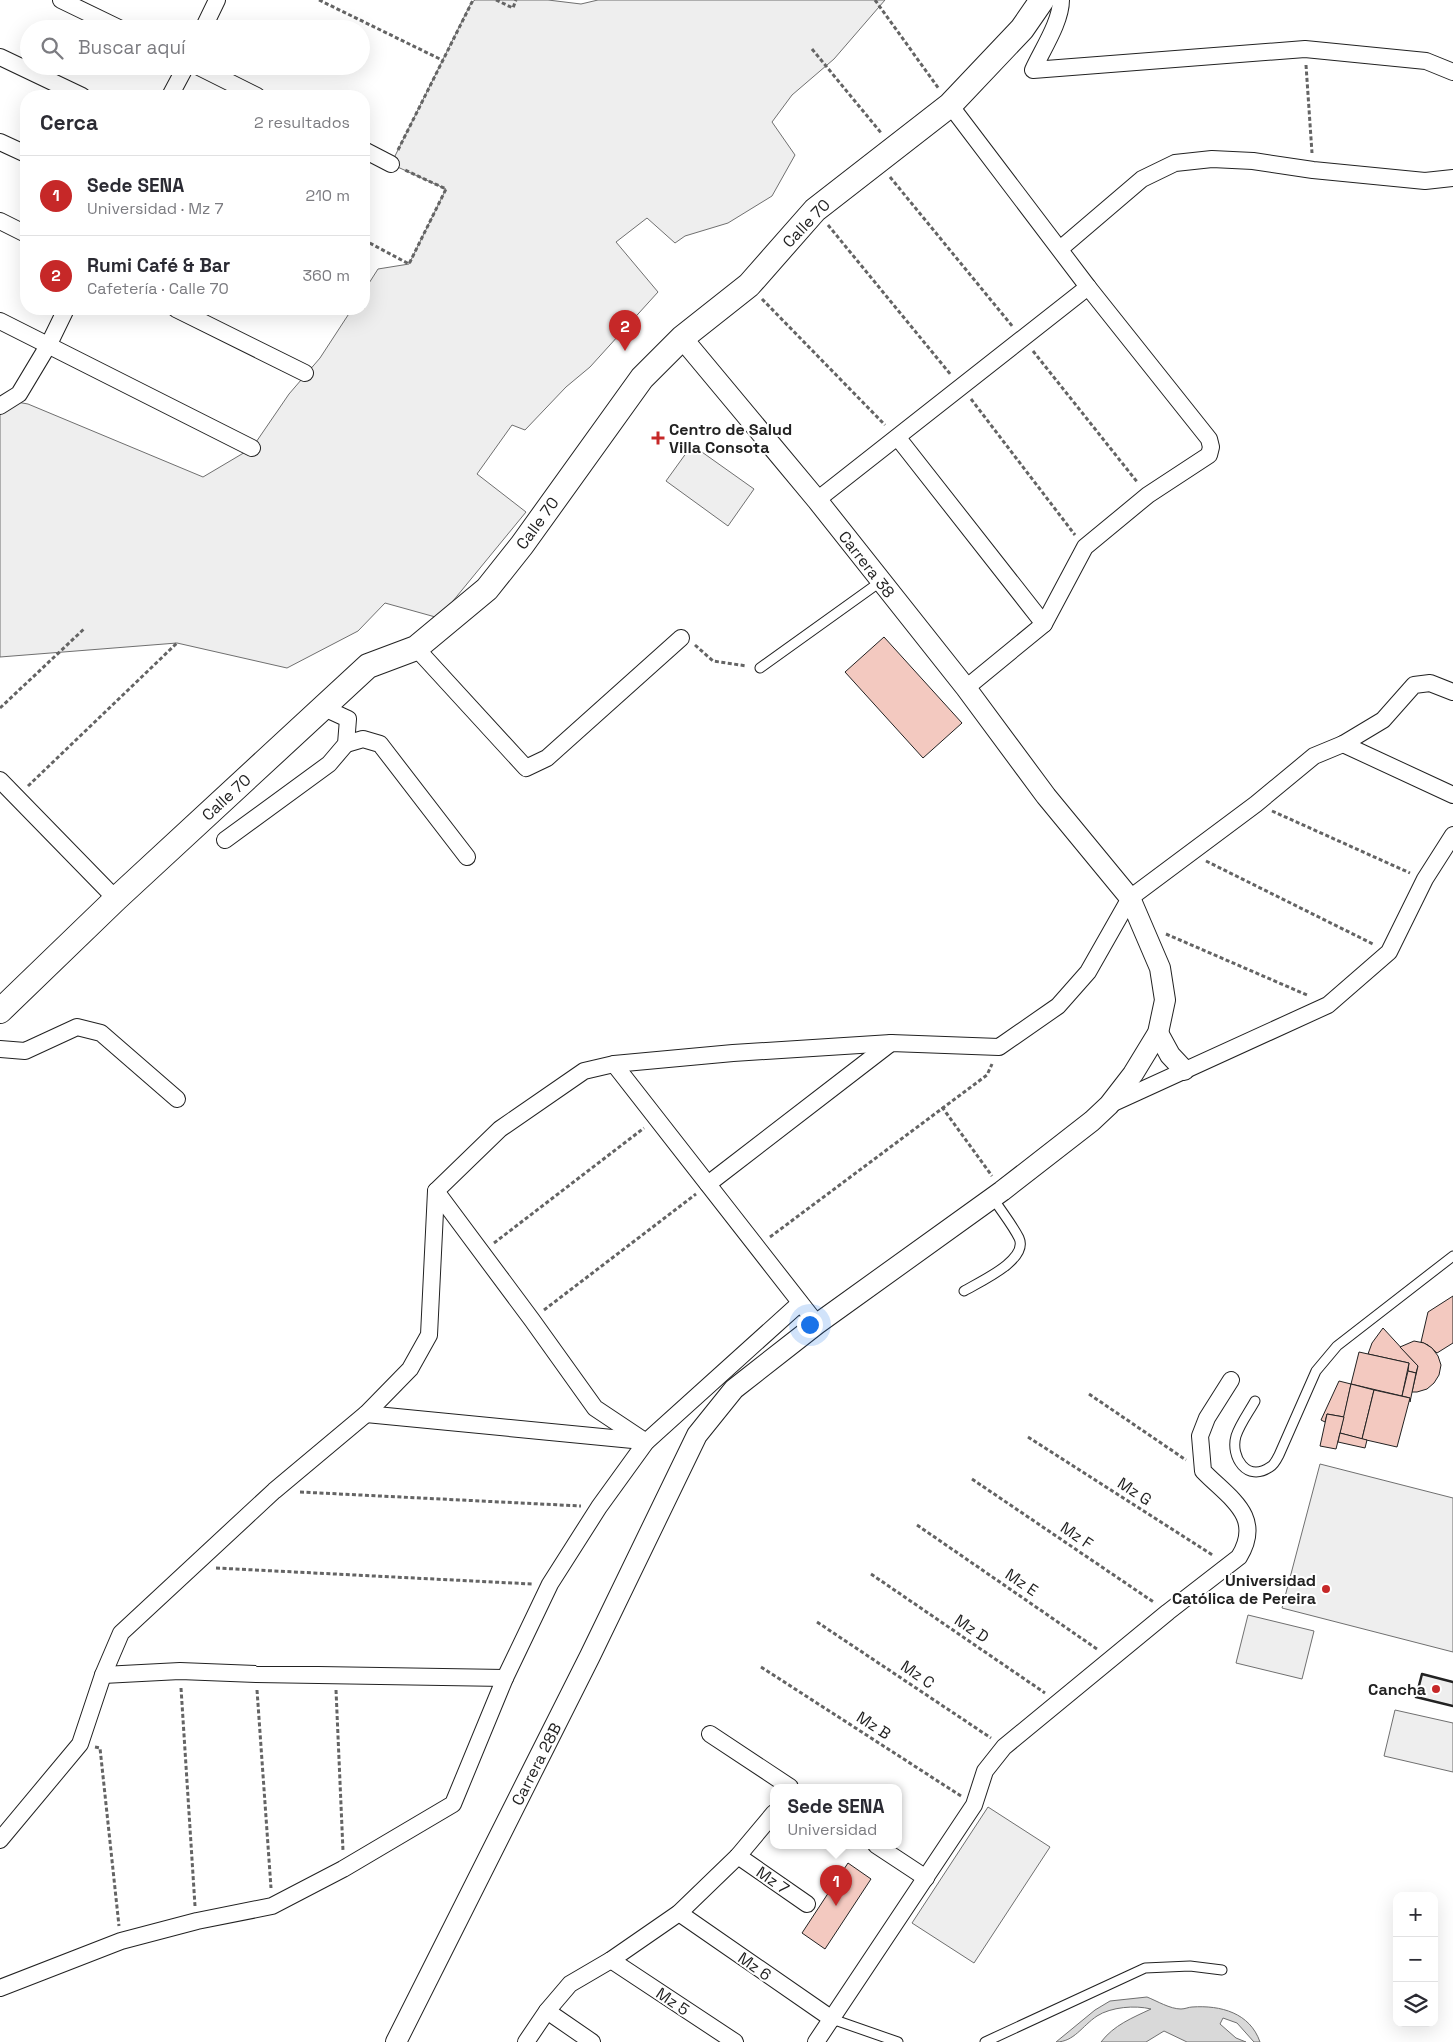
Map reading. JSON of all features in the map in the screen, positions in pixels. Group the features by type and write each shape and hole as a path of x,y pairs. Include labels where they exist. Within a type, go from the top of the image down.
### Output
{"main road":[{"name":"Calle 70","path":"0,1011 116,899 368,666 416,648 487,589 522,545 642,378 682,338 749,285 815,210 950,105 1022,29 1042,0"}],"street":[{"path":"61,0 102,20"},
{"path":"207,20 217,0"},
{"path":"1061,0 1061,8 1056,25 1033,70 1305,49 1426,61 1453,72"},
{"path":"0,57 20,67"},
{"path":"38,75 69,90"},
{"path":"173,90 181,75"},
{"path":"216,75 245,90"},
{"path":"950,105 1088,287 1209,439 1211,447 1209,455 1148,495 1085,547 1044,624 966,688"},
{"path":"0,142 20,151"},
{"path":"370,153 391,164"},
{"path":"1060,249 1142,179 1174,163 1212,159 1236,160 1425,181 1453,178"},
{"path":"0,221 20,231"},
{"path":"817,500 1088,287"},
{"path":"0,406 19,394 49,344 63,315"},
{"path":"188,315 305,373"},
{"path":"0,321 49,344 252,448"},
{"name":"Carrera 38","path":"682,338 817,500 880,582 966,688 1046,796 1130,898 1160,968 1165,1000 1158,1033 1133,1074 1109,1105 1092,1121 998,1194"},
{"path":"898,438 1044,624"},
{"path":"416,648 526,768 547,758 681,638"},
{"path":"0,1840 80,1744 103,1675 122,1633 274,1491 366,1414 410,1369 429,1335 436,1192 500,1129 584,1071 614,1064 733,1053 890,1043 999,1047 1058,1006 1088,972 1130,898 1256,804 1314,756 1343,744 1383,720 1414,685 1430,683 1453,692"},
{"path":"322,707 348,719 346,744"},
{"path":"225,840 329,764 346,744 362,739 380,744 467,857"},
{"path":"1343,744 1453,795"},
{"path":"0,780 116,899"},
{"path":"1109,1105 1328,1005 1389,952 1425,879 1453,835"},
{"path":"0,1048 25,1051 77,1027 101,1033 177,1099"},
{"path":"1158,1033 1170,1055 1184,1070"},
{"path":"708,1184 890,1043"},
{"path":"614,1064 817,1324"},
{"path":"436,1192 595,1408 646,1442"},
{"name":"Carrera 28B","path":"396,2042 590,1656 697,1435 734,1389 817,1324 998,1194"},
{"path":"0,1988 121,1941 196,1921 272,1906 343,1870 453,1804 505,1678 550,1584 599,1507 646,1442 800,1303"},
{"path":"816,2042 974,1805 985,1771 1004,1747 1168,1612 1229,1566 1239,1557 1246,1546 1248,1526 1244,1513 1203,1471 1200,1436 1206,1418 1231,1380"},
{"path":"366,1414 646,1442"},
{"path":"103,1675 180,1671 505,1678"},
{"path":"710,1734 785,1784"},
{"path":"526,2042 547,2011 570,1984 611,1960 679,1914 738,1856 770,1818"},
{"path":"882,1849 926,1878"},
{"name":"Mz 7","path":"738,1856 807,1904"},
{"name":"Mz 6","path":"679,1914 832,2019"},
{"name":"Mz 5","path":"611,1960 735,2042"},
{"path":"547,2011 592,2042"}],"lane":[{"path":"760,668 880,582"},
{"path":"964,1292 1012,1261 1021,1248 1019,1239 998,1194"},
{"path":"1255,1401 1236,1436 1235,1451 1238,1462 1248,1470 1258,1472 1271,1467 1279,1455 1316,1371 1337,1346 1453,1256"},
{"path":"984,2042 1145,1968 1190,1966 1222,1970"},
{"path":"832,2019 898,2042"}],"path":[{"path":"319,0 360,20"},
{"path":"370,243 409,264 446,189 391,164 473,0"},
{"path":"496,0 513,8 516,0"},
{"path":"875,0 950,105"},
{"path":"370,25 442,60"},
{"path":"812,49 894,148"},
{"path":"1305,49 1313,170"},
{"path":"749,285 898,438"},
{"path":"0,708 85,628"},
{"path":"681,638 696,646 713,662 760,668"},
{"path":"16,798 177,643"},
{"path":"1256,804 1425,879"},
{"path":"1190,854 1389,952"},
{"path":"1142,924 1328,1005"},
{"path":"757,1247 987,1075 999,1047"},
{"path":"942,1107 998,1194"},
{"path":"481,1253 656,1118"},
{"path":"532,1320 708,1184"},
{"path":"1089,1394 1203,1471"},
{"name":"Mz G","path":"1028,1437 1229,1566"},
{"name":"Mz F","path":"972,1479 1168,1612"},
{"path":"274,1491 599,1507"},
{"name":"Mz E","path":"917,1525 1112,1660"},
{"path":"193,1567 550,1584"},
{"name":"Mz D","path":"871,1574 1058,1702"},
{"name":"Mz C","path":"817,1622 1004,1747"},
{"name":"Mz B","path":"761,1667 974,1805"},
{"path":"180,1671 196,1921"},
{"path":"256,1674 272,1906"},
{"path":"336,1674 343,1870"},
{"path":"80,1744 100,1748 121,1941"}],"shaded area":[{"path":"475,0 548,0 581,4 598,0 885,0 834,59 792,95 772,122 795,155 772,196 728,223 685,236 675,243 647,218 616,242 658,292 590,367 566,387 525,430 512,425 477,474 526,512 439,618 385,603 358,631 287,668 177,643 0,657 0,399 28,404 203,477 252,448 289,394 320,358 348,315 370,315 370,282 378,269 409,264 446,189 391,164 471,3"},
{"path":"692,445 754,489 728,526 666,481"},
{"path":"1320,1464 1453,1498 1453,1652 1282,1608"},
{"path":"1248,1615 1314,1631 1302,1679 1236,1663"},
{"name":"Cancha","path":"1422,1674 1453,1682 1453,1706 1416,1697"},
{"path":"1395,1710 1453,1723 1453,1772 1384,1756"},
{"path":"988,1807 1050,1847 974,1963 912,1923"},
{"path":"1147,1997 1177,2009 1203,2007 1233,2013 1249,2024 1260,2042 1254,2042 1237,2023 1223,2018 1220,2024 1236,2038 1246,2042 1187,2042 1164,2031 1146,2042 1101,2042 1118,2026 1151,2009 1131,2007 1103,2013 1073,2036 1056,2042 1095,2010 1110,2001"}],"building":[{"path":"884,637 962,723 923,758 845,672"},
{"path":"1453,1296 1453,1343 1437,1353 1421,1342 1428,1312"},
{"path":"1383,1328 1418,1366 1416,1373 1408,1371 1409,1363 1368,1354 1372,1343"},
{"path":"1414,1341 1424,1343 1432,1348 1438,1356 1441,1365 1439,1375 1434,1383 1427,1389 1417,1392 1412,1392 1418,1366 1400,1347"},
{"path":"1359,1352 1409,1363 1402,1396 1351,1384"},
{"path":"1408,1371 1416,1373 1410,1402 1410,1398 1402,1396"},
{"path":"1339,1381 1351,1384 1344,1417 1327,1414 1325,1422 1321,1420"},
{"path":"1351,1384 1374,1390 1362,1439 1340,1433"},
{"path":"1374,1390 1410,1398 1397,1447 1362,1439"},
{"path":"1327,1414 1344,1417 1336,1449 1320,1446"},
{"path":"1340,1433 1367,1440 1365,1448 1338,1442"},
{"path":"848,1863 871,1879 825,1949 802,1933"}],"wall":[{"path":"1453,1682 1422,1674 1416,1697 1453,1706"}],"place":[{"name":"Rumi Café & Bar","path":"625,351"},
{"name":"Centro de Salud Villa Consota","path":"658,438"},
{"name":"Universidad Católica de Pereira","path":"1326,1589"},
{"name":"Cancha","path":"1436,1689"},
{"name":"Sede SENA","path":"836,1906"}]}
